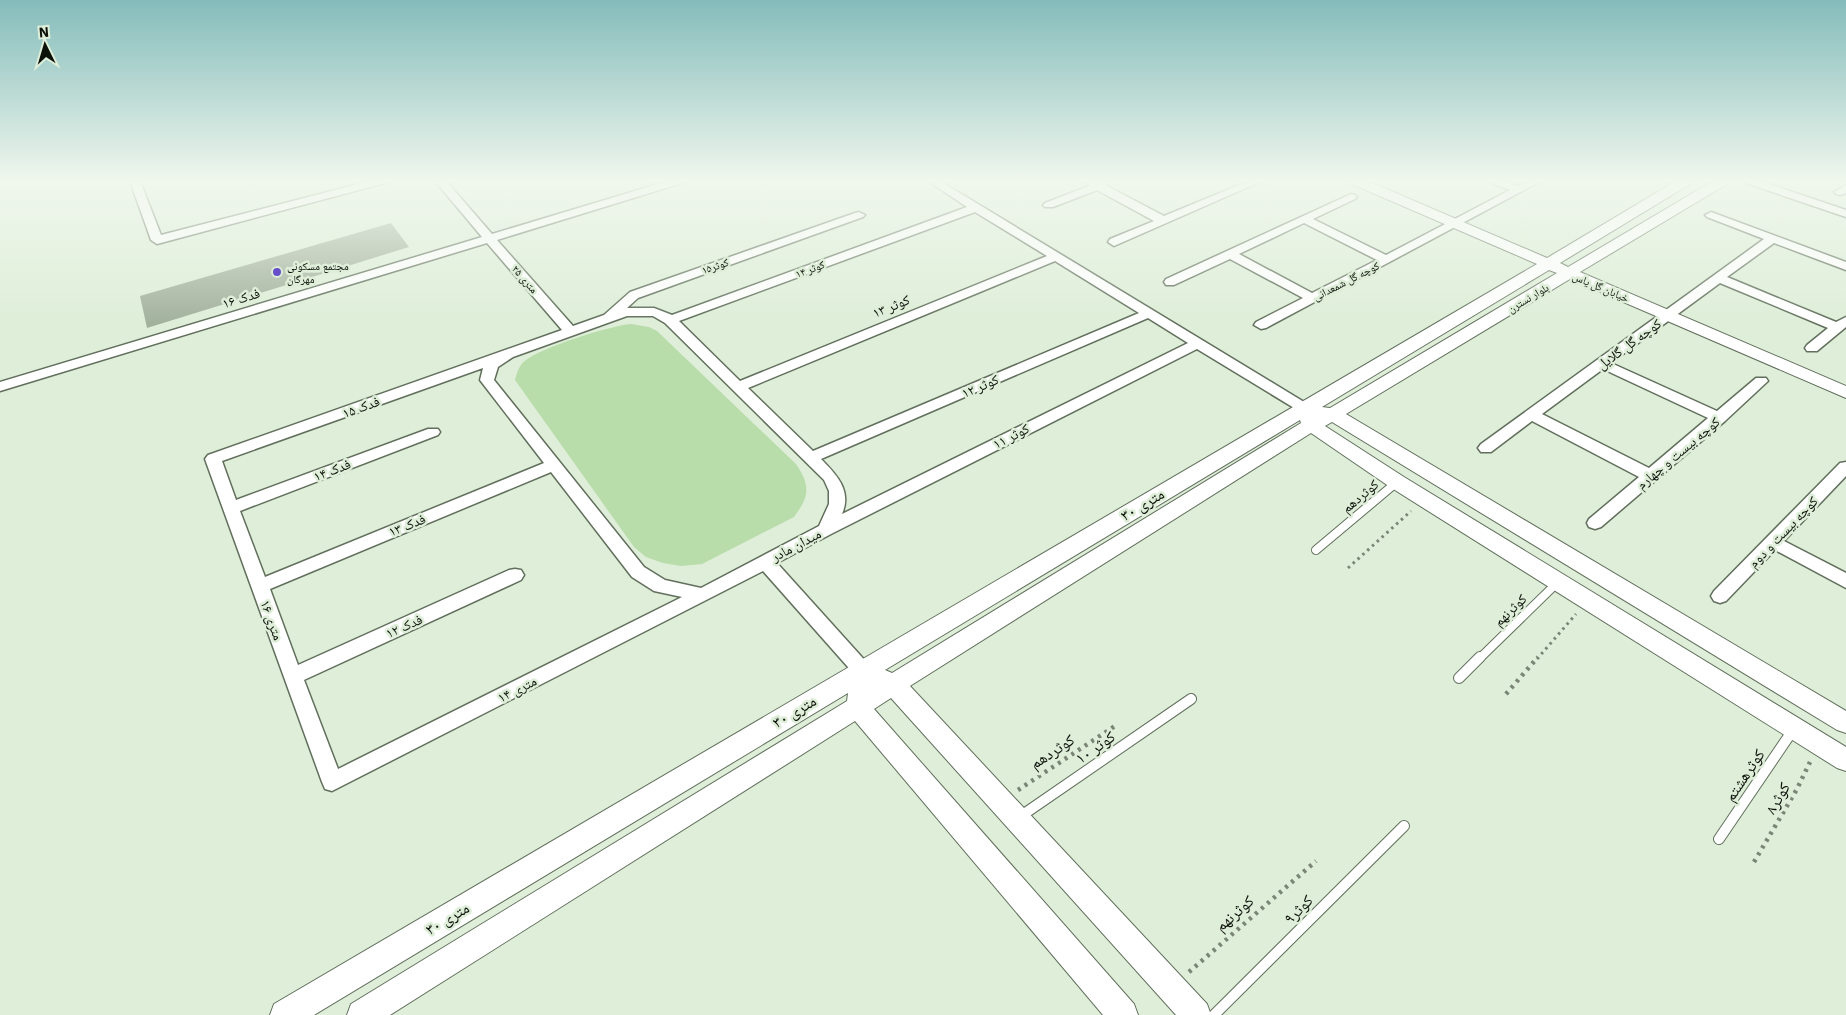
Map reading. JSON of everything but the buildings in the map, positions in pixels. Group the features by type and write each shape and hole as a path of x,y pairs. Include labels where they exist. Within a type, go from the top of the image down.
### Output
{"street":[{"path":"152,228 157,240 201,228"},
{"name":"۲۵ متری","path":"482,228 571,332"},
{"name":"فدک ۱۶","path":"0,387 522,228"},
{"name":"کوثر۱۵","path":"607,319 634,295 821,228"},
{"name":"کوثر ۱۴","path":"670,320 919,228"},
{"path":"1012,228 1198,342 1308,417 1397,482 1846,760"},
{"path":"1114,242 1146,228"},
{"path":"1170,282 1284,228"},
{"path":"1323,228 1387,260"},
{"name":"کوچه گل شمعدانی","path":"1261,325 1448,228"},
{"name":"خیابان گل یاس","path":"1466,228 1846,393"},
{"name":"بلوار نسترن","path":"1308,417 1607,228"},
{"name":"بلوار نسترن","path":"1333,414 1645,228"},
{"path":"1745,228 1846,266"},
{"name":"کوچه گل گلایل","path":"1486,448 1772,239"},
{"path":"1230,254 1312,298"},
{"name":"کوثر ۱۳","path":"738,387 1057,256"},
{"path":"1718,278 1842,324"},
{"name":"میدان مادر","path":"647,311 660,313 670,320 830,477 838,491 838,507 825,530 703,595 660,586 638,572 487,380 487,370 490,366 508,354 625,312 647,311"},
{"name":"کوثر ۱۲","path":"811,458 1149,313"},
{"path":"1812,348 1842,324"},
{"name":"کوثر ۱۱","path":"825,530 1198,342"},
{"name":"فدک ۱۵","path":"213,459 508,354"},
{"path":"1602,364 1720,418"},
{"name":"کوچه بیست و چهارم","path":"1594,524 1761,382"},
{"path":"1333,414 1846,723"},
{"name":"۳۰ متری","path":"285,1015 862,670 1308,417 1333,414"},
{"path":"1532,415 1651,476"},
{"name":"۳۰ متری","path":"362,1015 894,686 1308,417"},
{"name":"فدک ۱۴","path":"231,508 433,432"},
{"name":"۱۶ متری","path":"213,459 332,782"},
{"name":"فدک ۱۳","path":"260,586 554,465"},
{"name":"کوچه بیست و دوم","path":"1720,596 1843,474"},
{"path":"1773,542 1846,581"},
{"path":"766,562 862,670 894,686 1196,1015"},
{"name":"فدک ۱۲","path":"293,676 515,575"},
{"name":"۱۴ متری","path":"332,782 703,595"},
{"path":"862,670 858,708 1124,1015"}],"lane":[{"name":"کوثردهم","path":"1316,550 1397,482"},
{"name":"کوثرنهم","path":"1459,678 1558,582"},
{"name":"کوثر ۱۰","path":"1009,810 1191,699"},
{"name":"کوثرهشتم","path":"1719,840 1794,728"},
{"name":"کوثر۹","path":"1214,1015 1404,826"}],"path":[{"path":"1348,568 1424,499"},
{"path":"1506,694 1588,600"},
{"name":"کوثردهم","path":"1009,810 1118,724"},
{"name":"کوثر۸","path":"1754,862 1797,789 1819,744"},
{"name":"کوثرنهم","path":"1172,987 1316,861"}],"green space":[{"path":"631,324 649,327 657,331 796,464 804,479 806,491 803,503 794,517 702,564 681,566 663,563 646,557 634,547 515,380 518,371 526,360 546,349 577,338"}],"place":[{"name":"مجتمع مسکونی مهرگان","path":"277,272"}]}
